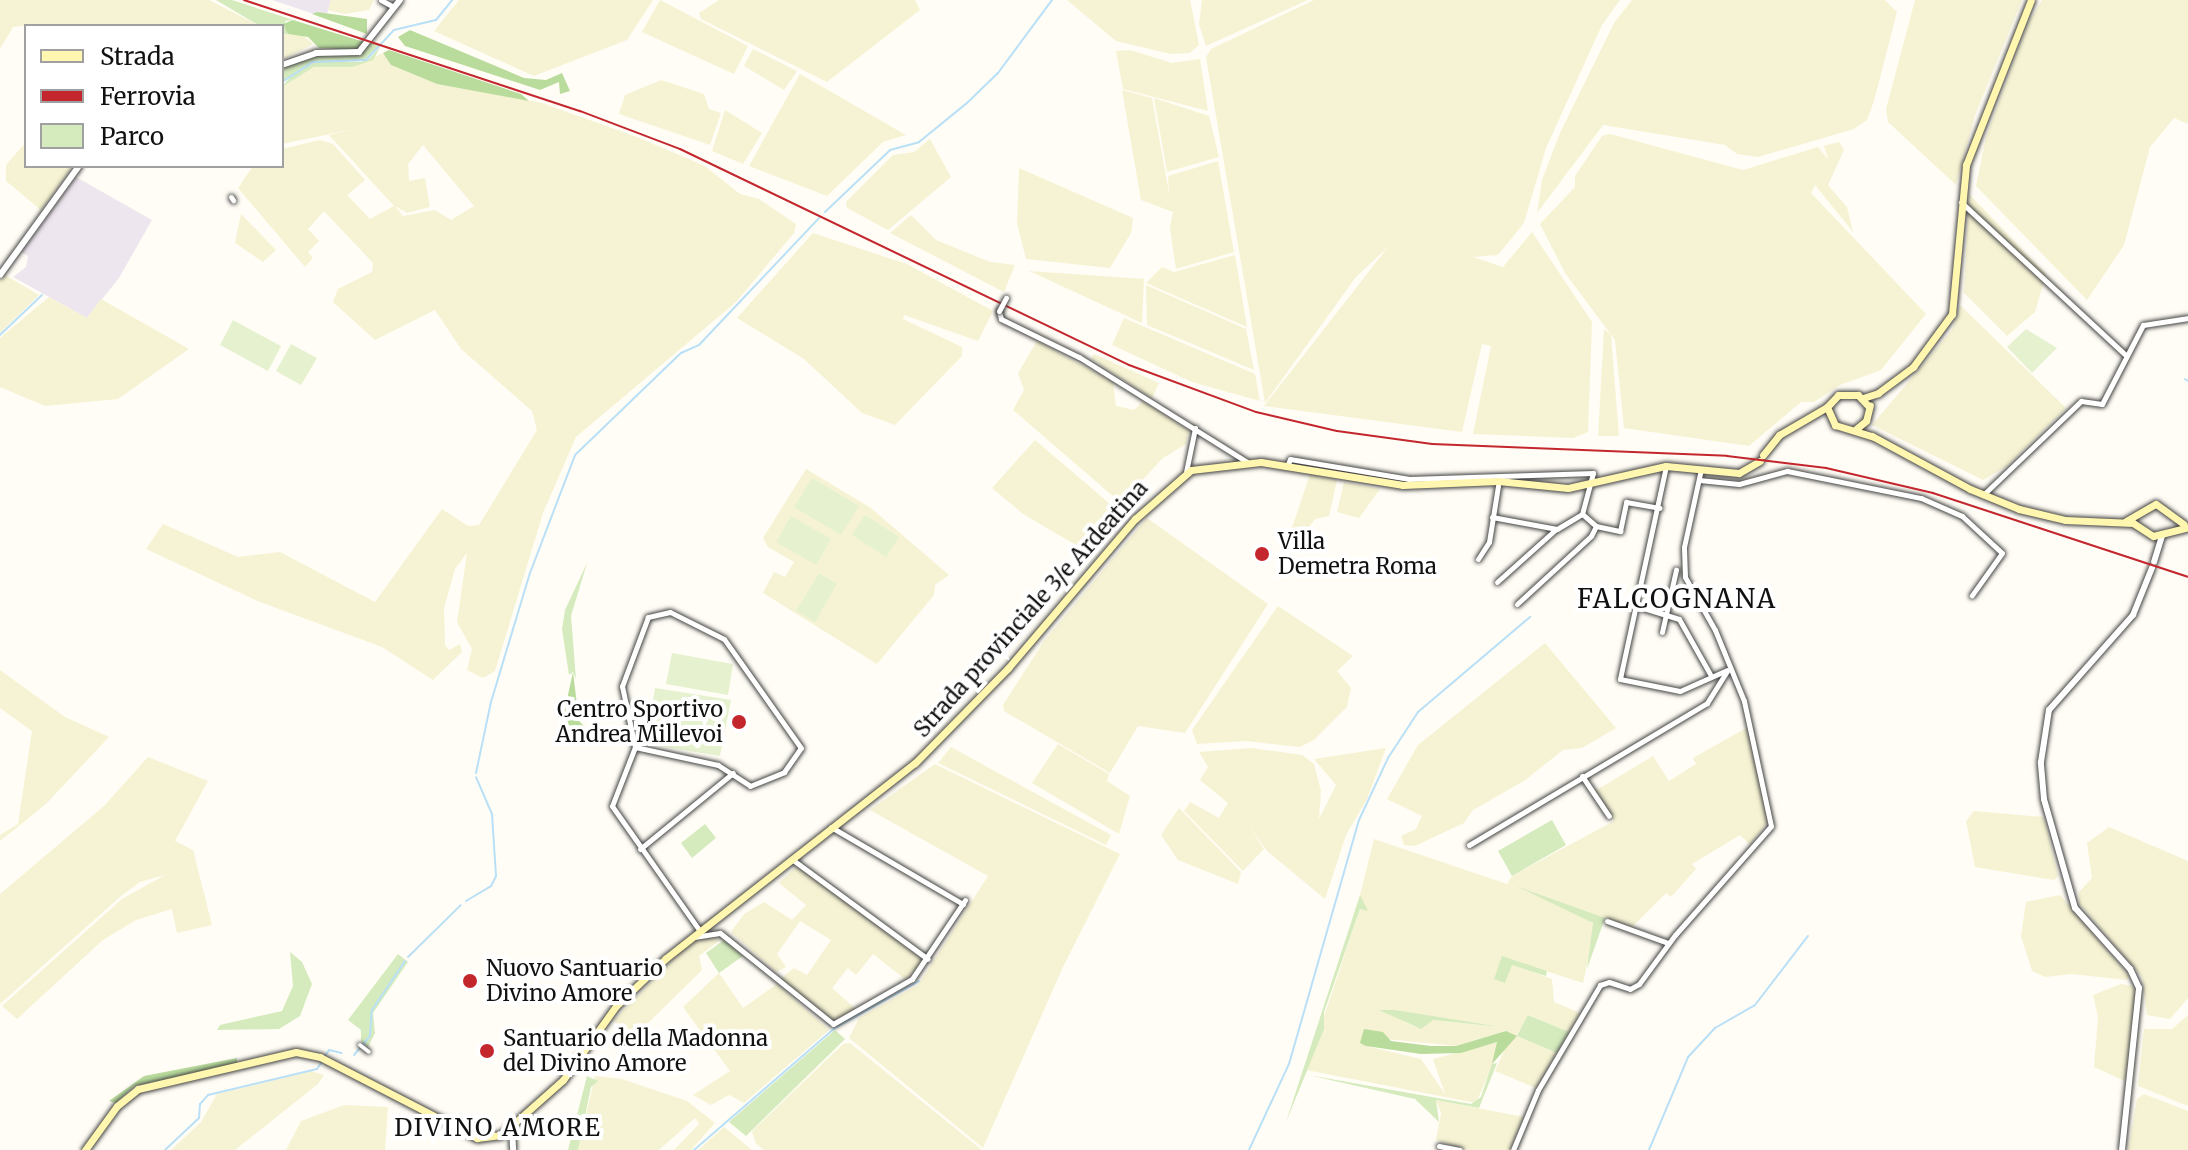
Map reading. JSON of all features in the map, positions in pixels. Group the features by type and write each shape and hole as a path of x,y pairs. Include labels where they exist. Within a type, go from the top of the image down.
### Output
{"main road":[{"path":"1856,429 1865,423 1869,407 1878,393 1918,361 1952,314 1959,279 1960,201 1971,149 2031,0"},
{"path":"1186,472 1247,462 1288,464 1409,485 1498,481 1568,488 1666,466 1739,473 1761,458 1779,435 1814,413 1827,411 1840,394 1863,398 1878,393"},
{"path":"1863,398 1869,407"},
{"path":"1827,411 1835,425 1872,436 1982,495 2050,517 2124,521 2161,533 2188,527"},
{"path":"1865,423 1872,436"},
{"name":"Strada provinciale 3/e Ardeatina","path":"85,1150 117,1106 138,1089 283,1053 323,1059 477,1138 490,1140 512,1128 569,1073 620,1003 696,933 915,763 1008,668 1135,519 1186,472"},
{"path":"2124,521 2161,505 2188,527"},
{"path":"2142,526 2143,511"},
{"path":"2161,533 2171,516"}],"street":[{"path":"381,0 392,6"},
{"path":"284,64 316,53 359,52 392,6 400,0"},
{"path":"0,275 78,168"},
{"path":"1960,201 2127,356"},
{"path":"1006,298 999,311 1001,319 1079,357 1247,462"},
{"path":"1982,495 2081,401 2102,404 2143,325 2188,318"},
{"path":"1186,472 1195,428"},
{"path":"1288,464 1290,459 1409,479 1593,473 1593,484 1582,514 1557,529 1497,582"},
{"path":"1666,466 1620,679 1680,691 1710,674 1728,670"},
{"path":"1513,1150 1538,1090 1600,985 1636,986 1668,943 1771,826 1744,701 1728,670 1715,630 1689,589 1683,568 1701,468"},
{"path":"1699,480 1739,484 1787,471 1921,498 1962,516 2002,553 1972,595"},
{"path":"1478,559 1488,545 1498,486"},
{"path":"1582,514 1596,526 1620,531 1626,502 1659,508"},
{"path":"1492,517 1557,529"},
{"path":"1517,604 1580,549 1596,526"},
{"path":"2122,1150 2139,988 2130,969 2075,908 2044,799 2041,762 2049,710 2133,615 2153,565 2161,533"},
{"path":"1662,632 1676,570"},
{"path":"1637,606 1666,613 1683,624 1710,674"},
{"path":"635,747 704,760 733,773 748,785 765,783 794,762 801,748 724,639 667,611 654,612 645,621 622,683 635,747 612,800 615,813 696,933 721,934 831,1024 906,984 928,959 964,902 830,826"},
{"path":"1469,845 1707,703 1728,670"},
{"path":"640,849 733,773"},
{"path":"1582,776 1609,816"},
{"path":"793,860 928,959"},
{"path":"1607,921 1668,943"},
{"path":"360,1045 369,1052"},
{"path":"512,1128 513,1150"},
{"path":"1439,1146 1460,1150"}],"shaded area":[{"path":"0,0 209,0 256,24 24,24 13,27 0,49"},
{"path":"272,0 331,0 326,18"},
{"path":"331,0 374,0 369,10 344,14 328,10"},
{"path":"459,0 653,0 627,40 534,76 434,31"},
{"path":"660,0 748,46 734,74 642,32"},
{"path":"719,0 915,0 920,10 827,82 701,19 699,13"},
{"path":"1067,0 1190,0 1199,45 1190,53 1171,54 1116,41"},
{"path":"1202,0 1308,0 1206,46 1199,24"},
{"path":"1314,0 1620,0 1602,25 1546,148 1524,223 1498,255 1473,257 1503,267 1532,232 1592,322 1588,432 1573,438 1473,434 1491,346 1482,344 1462,432 1264,406 1388,247 1356,277 1265,403 1206,57 1211,49"},
{"path":"1632,0 1885,0 1897,12 1874,101 1867,120 1854,129 1758,157 1737,154 1725,145 1603,125 1537,213 1542,180 1560,133 1614,23"},
{"path":"1915,0 2022,0 1975,115 1956,185 1888,122 1886,109"},
{"path":"2042,0 2188,0 2188,124 2174,118 2150,147 2124,245 2087,300 1976,186 1986,137 2027,25"},
{"path":"284,34 303,35 313,44 284,59"},
{"path":"753,49 797,71 784,90 744,66"},
{"path":"1130,50 1172,63 1200,59 1208,111 1123,89 1116,51"},
{"path":"383,53 395,67 438,84 542,103 637,137 705,166 740,194 759,199 796,224 794,233 736,302 576,437 543,513 495,671 483,678 467,670 472,649 457,622 467,553 455,569 444,608 445,645 449,650 460,644 462,652 433,680 382,647 260,602 146,549 163,524 238,557 280,552 375,602 442,509 468,526 479,525 537,430 532,411 461,349 435,310 375,340 333,302 338,289 372,272 373,263 324,211 308,229 319,241 308,252 313,258 305,267 238,188 252,168 284,168 284,149 320,140 333,144 365,180 347,195 370,219 394,206 329,135 354,129 284,144 284,86 314,67 352,67","holes":["423,145 474,206 451,220 435,210 403,216 395,206 407,213 430,207 425,178 409,181 408,164"]},
{"path":"800,74 906,135 883,142 827,196 749,166"},
{"path":"661,80 704,94 709,109 721,113 710,145 619,114 625,95"},
{"path":"1122,90 1152,98 1169,193 1168,176 1218,161 1234,252 1176,269 1170,228 1173,212 1141,200"},
{"path":"1154,98 1209,116 1219,157 1167,172"},
{"path":"725,110 762,133 743,164 712,151"},
{"path":"1610,134 1743,170 1818,147 1828,159 1824,146 1839,142 1844,150 1828,185 1847,207 1853,232 1815,185 1811,193 1926,314 1881,370 1840,385 1814,402 1801,402 1749,446 1624,428 1615,340 1565,273 1540,224 1575,187 1575,176 1602,136"},
{"path":"930,139 951,177 888,230 847,208 846,202 893,155 914,152"},
{"path":"24,144 24,168 72,168 41,210 6,181 6,165"},
{"path":"1019,168 1133,218 1131,233 1110,268 1026,259 1017,223"},
{"path":"76,177 152,220 119,278 87,318 13,277 26,267 28,256 21,252"},
{"path":"1969,194 2046,274 2035,312 2007,336 1964,293"},
{"path":"241,214 276,250 263,262 235,243"},
{"path":"911,215 936,240 990,262 1015,265 1004,292 890,233"},
{"path":"813,233 907,264 993,311 978,341 904,315 903,319 962,347 962,356 895,425 862,413 804,359 737,318"},
{"path":"1235,255 1247,327 1146,283 1162,267 1174,272"},
{"path":"1029,271 1144,279 1142,323"},
{"path":"5,275 39,295 0,333 0,281"},
{"path":"1146,285 1246,329 1254,370 1147,325"},
{"path":"49,297 87,318 101,299 189,349 118,399 45,406 0,387 0,338"},
{"path":"1960,305 2066,408 2007,466 1983,480 1872,425 1952,330"},
{"path":"1124,318 1255,374 1260,401 1192,382 1112,345"},
{"path":"1604,329 1611,335 1619,436 1598,436"},
{"path":"1037,341 1113,382 1116,406 1134,410 1143,401 1189,431 1186,444 1163,458 1121,503 1013,410 1024,390 1018,373"},
{"path":"1094,354 1159,383 1152,398 1091,359"},
{"path":"1035,440 1116,509 1081,548 1023,514 992,488"},
{"path":"806,469 871,508 949,575 935,585 934,595 877,664 763,593 774,572 785,577 794,562 768,547 763,538"},
{"path":"1310,474 1337,480 1329,516 1315,519 1303,535 1292,528"},
{"path":"1344,482 1380,489 1359,518 1337,512"},
{"path":"1147,518 1268,604 1185,733 1138,726 1110,773 1004,711 1003,705 1044,641"},
{"path":"1278,606 1353,656 1337,671 1351,688 1347,707 1314,740 1300,747 1246,741 1197,744 1192,730"},
{"path":"1545,643 1616,728 1582,748 1563,750 1524,781 1473,810 1464,823 1415,846 1404,845 1401,836 1416,829 1422,816 1387,799 1418,745"},
{"path":"0,670 65,717 109,737 46,804 0,841 0,835 18,824 32,731 0,708"},
{"path":"1748,727 1768,821 1750,845 1740,835 1692,864 1696,869 1671,897 1666,893 1631,928 1522,889 1587,918 1595,927 1583,983 1502,957 1495,979 1512,964 1552,979 1554,1002 1580,1013 1569,1032 1529,1015 1517,1036 1557,1053 1536,1088 1495,1071 1509,1039 1506,1031 1456,1046 1386,1039 1366,1046 1421,1059 1445,1094 1433,1059 1497,1042 1500,1048 1476,1103 1306,1070 1360,909 1365,910 1360,895 1374,839 1507,884 1512,876 1614,821 1595,791 1653,756 1669,781 1696,764 1693,758","holes":["1395,1010 1500,1027 1433,1020 1415,1027 1387,1013"]},
{"path":"1058,744 1109,774 1107,781 1130,796 1119,834 1032,783"},
{"path":"951,747 1111,835 1106,845 938,763"},
{"path":"1251,748 1302,755 1314,764 1321,791 1319,819 1336,785 1314,759 1386,748 1367,799 1346,835 1325,899 1267,851 1249,826 1264,849 1243,871 1184,811 1190,802 1219,818 1228,803 1200,780 1208,767 1199,752"},
{"path":"148,757 208,781 175,841 193,850 212,925 177,933 172,909 136,920 103,940 17,1019 2,1006 122,899 165,875 140,882 121,896 0,1004 0,894 104,806"},
{"path":"935,764 1120,854 1063,967 983,1148 849,1038 859,1018 918,985 988,876 870,810"},
{"path":"1179,808 1241,872 1238,884 1178,860 1161,835"},
{"path":"1974,811 2044,817 2058,876 2054,880 1975,867 1966,821"},
{"path":"2109,827 2188,861 2188,998 2170,1019 2147,1015 2142,977 2079,903 2079,892 2092,878 2087,843"},
{"path":"797,866 924,960 906,980 873,954 856,975 848,968 832,988 857,1010 832,1022 780,979 794,968 807,975 831,940 800,921 777,954 786,967 776,972 731,932 744,914 764,902 792,920 806,905 779,883"},
{"path":"2060,895 2129,976 2127,980 2071,974 2045,977 2032,971 2021,936 2026,902"},
{"path":"714,937 719,941 699,956 702,970 637,1034 613,1021 690,942"},
{"path":"719,973 743,1008 777,984 829,1030 744,1103 729,1095 711,1105 693,1095 730,1071 683,1007"},
{"path":"2121,984 2133,986 2137,996 2127,1082 2094,1067 2098,1017 2093,995"},
{"path":"2188,1015 2188,1106 2138,1086 2144,1029 2172,1029"},
{"path":"850,1043 982,1150 764,1150 756,1144 752,1131 843,1044"},
{"path":"311,1071 324,1075 318,1084 235,1150 171,1150 201,1122 217,1094"},
{"path":"595,1076 622,1079 687,1101 715,1123 691,1150 674,1150 699,1124 695,1118 659,1150 578,1150"},
{"path":"2144,1094 2188,1111 2188,1150 2128,1150 2137,1099"},
{"path":"1436,1100 1524,1117 1510,1150 1468,1150 1436,1140 1441,1113"},
{"path":"344,1105 388,1107 385,1150 286,1150 301,1121"},
{"path":"724,1127 752,1150 698,1150"}],"green space":[{"path":"216,0 232,0 293,20 285,21 288,34 284,34 284,24 257,24"},
{"path":"317,12 367,19 367,34 312,14"},
{"path":"293,20 364,42 356,50 319,48 308,37 288,34 283,24"},
{"path":"410,30 524,78 546,80 562,73 570,91 560,94 559,82 540,90 405,46 398,37"},
{"path":"371,41 380,45 364,60 323,61 361,62 369,59 381,46 373,60 352,67 314,67 284,86 291,76 284,80 284,66 321,55 356,55"},
{"path":"389,50 521,94 529,101 437,84 391,65 383,53"},
{"path":"233,320 281,346 268,371 220,345"},
{"path":"2026,329 2057,348 2032,373 2007,347"},
{"path":"291,344 317,358 301,385 276,371"},
{"path":"812,478 859,506 841,535 794,507"},
{"path":"865,515 899,537 886,557 852,535"},
{"path":"791,516 831,539 816,565 776,542"},
{"path":"587,563 571,616 576,679 573,672 569,675 562,629 565,610"},
{"path":"819,573 837,584 815,622 796,611"},
{"path":"672,653 733,664 728,695 666,684"},
{"path":"573,672 579,721 594,736 586,744 561,727"},
{"path":"655,688 731,700 720,756 646,744"},
{"path":"1552,820 1566,845 1512,876 1498,851"},
{"path":"705,824 716,838 692,858 681,843"},
{"path":"1516,886 1605,918 1587,969 1593,923"},
{"path":"1360,895 1368,911 1360,909 1324,1012 1324,1029 1286,1122"},
{"path":"724,940 743,956 719,973 706,953"},
{"path":"290,952 302,962 312,984 300,1016 279,1029 217,1030 220,1025 282,1011 293,986"},
{"path":"398,954 408,962 373,1013 375,1033 368,1047 361,1041 361,1030 348,1020"},
{"path":"1502,956 1547,971 1546,976 1512,965 1505,983 1494,979"},
{"path":"1379,1010 1501,1027 1433,1020 1421,1029"},
{"path":"1528,1015 1569,1032 1557,1053 1517,1036"},
{"path":"1364,1029 1383,1032 1391,1041 1431,1046 1456,1046 1506,1031 1517,1036 1492,1064 1497,1042 1461,1053 1421,1054 1366,1046 1360,1043"},
{"path":"835,1030 845,1039 746,1136 729,1122"},
{"path":"237,1058 237,1064 134,1086 115,1103 109,1101 144,1076"},
{"path":"1497,1063 1479,1108 1436,1100 1439,1122 1415,1099 1308,1075 1471,1104 1481,1097 1492,1064"},
{"path":"587,1076 598,1081 591,1087 578,1150 568,1150"}],"waterway":[{"path":"284,81 313,62 366,60 394,30 436,20 452,0"},
{"path":"825,212 890,150 919,142 967,103 998,73 1052,0"},
{"path":"476,773 491,702 530,573 575,455 681,353 699,345 820,217"},
{"path":"0,335 42,295"},
{"path":"1249,1150 1289,1064 1359,820 1388,758 1418,712 1530,617"},
{"path":"466,901 491,886 496,876 492,814 476,777"},
{"path":"408,957 461,905"},
{"path":"1649,1150 1688,1057 1715,1028 1755,1005 1808,936"},
{"path":"354,1055 370,1036 372,1010 405,961"},
{"path":"694,1150 835,1028 919,981"},
{"path":"324,1057 329,1050 342,1053"},
{"path":"165,1150 199,1118 200,1104 208,1095 317,1069 321,1063"}],"railway":[{"path":"244,0 580,111 680,149 1129,365 1256,412 1337,431 1432,444 1727,456 1826,468 1933,493 2188,577"}],"place":[{"name":"Villa Demetra Roma","path":"1262,554"},
{"name":"Centro Sportivo Andrea Millevoi","path":"739,722"},
{"name":"Nuovo Santuario Divino Amore","path":"470,981"},
{"name":"Santuario della Madonna del Divino Amore","path":"487,1051"}],"district":[{"name":"FALCOGNANA","path":"1677,599"},
{"name":"DIVINO AMORE","path":"498,1128"}]}
